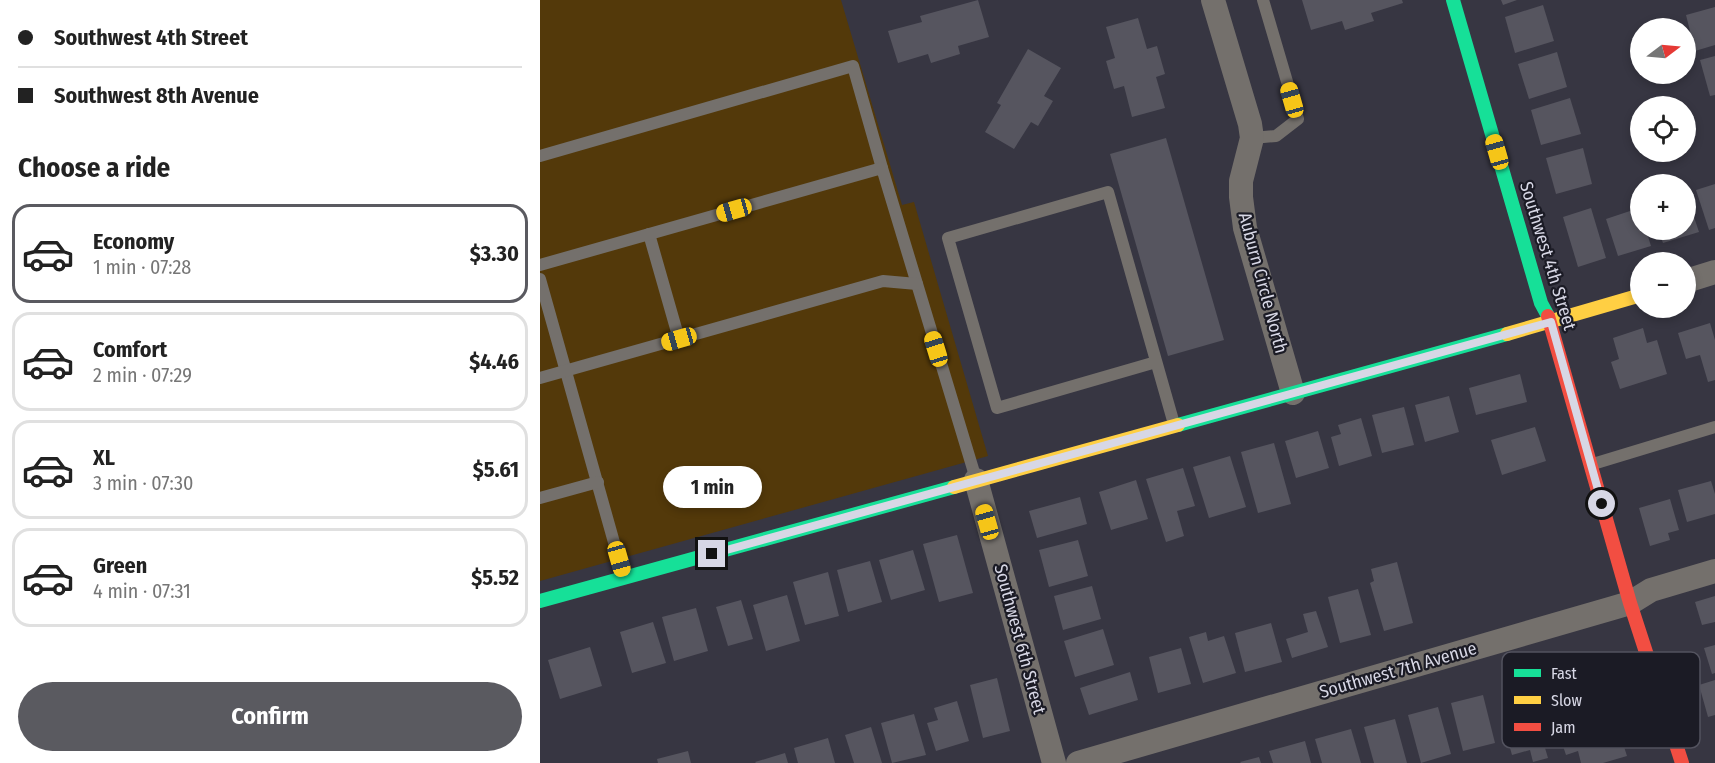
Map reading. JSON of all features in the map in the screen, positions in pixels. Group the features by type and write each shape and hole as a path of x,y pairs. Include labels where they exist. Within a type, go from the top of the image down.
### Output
{"street":[{"name":"Auburn Circle North","path":"1213,0 1250,124 1252,138 1241,181 1245,228 1293,393"},
{"name":"Southwest 4th Street","path":"1453,0 1541,303 1551,322 1644,652"},
{"path":"1696,278 1715,272"},
{"path":"540,601 1630,298"},
{"name":"Southwest 6th Street","path":"976,480 1054,763"},
{"name":"Southwest 7th Avenue","path":"1078,763 1630,603 1651,590 1715,571"}],"lane":[{"path":"1252,138 1276,136 1298,119 1263,0"},
{"path":"540,156 853,66 976,480"},
{"path":"540,265 882,168"},
{"path":"1156,362 997,408 948,238 1108,192 1175,425"},
{"path":"649,234 679,339"},
{"path":"540,279 624,578"},
{"path":"540,378 883,282 916,284"},
{"path":"1591,465 1715,427"},
{"path":"540,498 598,482"}],"shaded area":[{"path":"540,0 841,0 902,205 914,202 988,456 540,581"}],"building":[{"path":"978,0 989,37 958,46 960,54 931,63 928,54 898,63 888,31 922,22 920,16"},
{"path":"1302,0 1402,0 1403,3 1371,13 1374,21 1345,30 1342,21 1311,30"},
{"path":"1501,0 1517,0 1503,5"},
{"path":"1543,5 1554,41 1515,53 1505,17"},
{"path":"1715,7 1715,45 1696,51 1696,18 1687,18 1686,15"},
{"path":"1138,18 1147,49 1157,46 1165,74 1156,77 1165,108 1132,117 1124,86 1114,89 1106,61 1115,58 1106,27"},
{"path":"1028,49 1061,68 1044,96 1053,101 1038,126 1031,122 1014,149 985,132 1001,105 997,103"},
{"path":"1557,52 1567,87 1529,99 1518,64"},
{"path":"1715,56 1715,95 1710,96 1700,60"},
{"path":"1570,98 1581,134 1541,145 1531,110"},
{"path":"1166,138 1224,340 1168,356 1110,154"},
{"path":"1583,148 1592,184 1556,194 1546,158"},
{"path":"1715,184 1715,228 1709,230 1696,190"},
{"path":"1591,208 1606,258 1578,267 1563,217"},
{"path":"1630,211 1630,240 1649,240 1651,246 1618,256 1606,219"},
{"path":"1710,323 1715,340 1715,380 1708,382 1700,355 1686,359 1678,333"},
{"path":"1643,328 1647,343 1657,340 1667,374 1620,389 1611,362 1619,359 1613,338"},
{"path":"1520,374 1527,402 1476,415 1469,388"},
{"path":"1449,396 1459,432 1425,442 1415,405"},
{"path":"1404,407 1414,445 1382,453 1372,415"},
{"path":"1361,418 1372,456 1339,466 1331,437 1341,434 1338,425"},
{"path":"1535,427 1546,461 1502,475 1491,440"},
{"path":"1318,431 1329,468 1296,478 1285,441"},
{"path":"1274,443 1291,504 1258,513 1241,452"},
{"path":"1230,456 1246,507 1209,518 1193,467"},
{"path":"1183,468 1195,506 1177,511 1184,536 1166,542 1146,479"},
{"path":"1136,480 1148,519 1111,530 1099,492"},
{"path":"1711,481 1715,494 1715,514 1687,522 1678,490"},
{"path":"1080,497 1087,524 1037,538 1029,511"},
{"path":"1670,499 1679,530 1668,533 1670,540 1650,546 1639,508"},
{"path":"957,535 973,593 939,602 923,544"},
{"path":"1078,540 1088,576 1049,587 1039,550"},
{"path":"913,550 925,590 891,600 879,560"},
{"path":"870,561 882,602 848,612 837,570"},
{"path":"1397,562 1413,623 1384,631 1370,583 1374,581 1371,569"},
{"path":"828,572 839,616 805,625 793,582"},
{"path":"1092,586 1101,619 1063,630 1054,596"},
{"path":"1358,589 1371,635 1340,643 1328,597"},
{"path":"787,595 800,641 766,651 753,605"},
{"path":"1715,596 1715,622 1702,625 1695,602"},
{"path":"741,600 753,639 728,646 716,607"},
{"path":"696,608 708,651 674,661 662,617"},
{"path":"1316,611 1328,647 1292,658 1286,639 1308,632 1303,614"},
{"path":"653,622 666,663 632,673 620,632"},
{"path":"1271,623 1282,662 1245,672 1235,633"},
{"path":"1103,629 1114,665 1075,677 1064,641"},
{"path":"1206,632 1208,641 1224,636 1236,673 1203,683 1189,637"},
{"path":"1715,645 1715,673 1712,674 1704,648"},
{"path":"590,647 602,686 560,699 548,660"},
{"path":"1181,648 1191,684 1158,693 1149,657"},
{"path":"1130,672 1138,700 1089,715 1080,688"},
{"path":"997,678 1010,731 983,738 970,685"},
{"path":"1715,680 1715,715 1708,717 1700,685"},
{"path":"1483,695 1495,743 1463,751 1451,703"},
{"path":"957,701 969,741 936,751 927,723 938,720 934,708"},
{"path":"1438,707 1451,754 1421,763 1408,715"},
{"path":"914,714 926,755 892,763 881,723"},
{"path":"1395,719 1407,763 1374,763 1364,727"},
{"path":"871,727 882,763 854,763 845,735"},
{"path":"1351,729 1361,763 1322,763 1315,739"},
{"path":"828,738 835,763 798,763 794,748"},
{"path":"1305,741 1311,763 1273,763 1269,751"},
{"path":"1510,748 1545,748 1548,758 1533,762 1530,750 1512,755"},
{"path":"1564,748 1624,748 1627,756 1603,763 1581,763 1578,751 1566,755"},
{"path":"688,751 691,763 658,763 657,759"},
{"path":"785,753 788,763 755,762"},
{"path":"1259,757 1261,763 1240,762"}],"traffic: fast":[{"path":"1453,0 1541,303 1548,316"},
{"path":"1178,425 1507,334"},
{"path":"540,601 954,487"}],"traffic: slow":[{"path":"1507,334 1630,298"},
{"path":"954,487 1178,425"}],"traffic: jam":[{"path":"1548,316 1646,652"},
{"path":"1677,748 1682,763"}],"route":[{"path":"712,554 1551,322 1602,504"}]}
